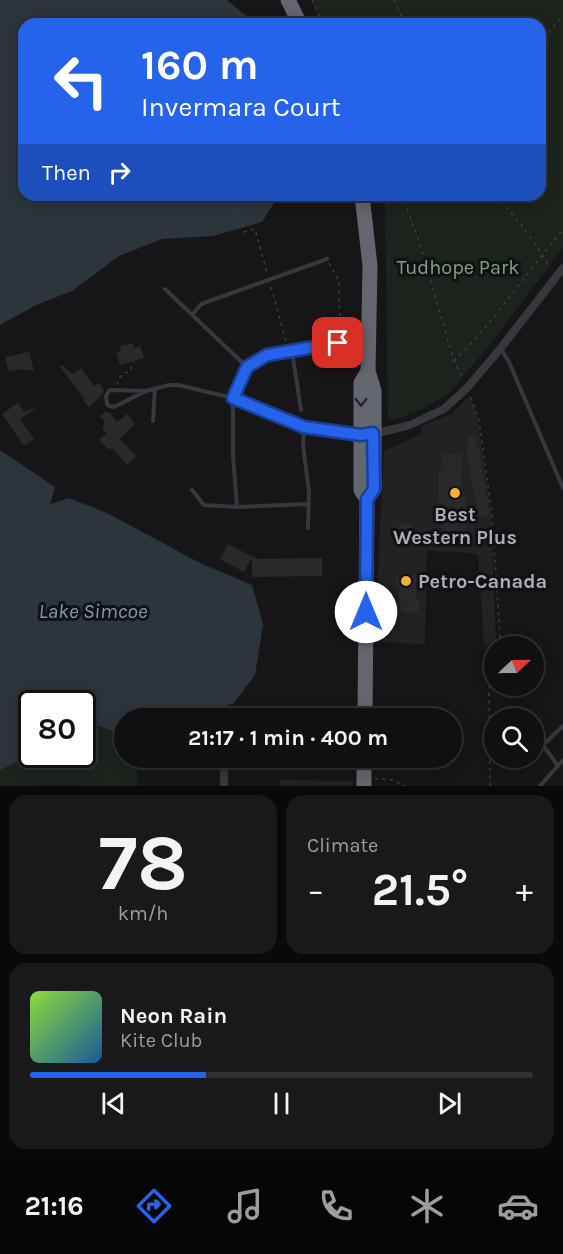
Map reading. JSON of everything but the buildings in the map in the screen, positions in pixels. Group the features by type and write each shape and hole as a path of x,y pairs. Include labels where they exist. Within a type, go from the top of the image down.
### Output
{"highway":[{"path":"288,0 297,18"},
{"path":"363,201 370,266 368,371 361,383 367,434 361,490 367,499 365,708"}],"street":[{"path":"233,398 304,427 367,434 410,425 444,409 467,388 563,268"},
{"path":"224,773 224,786"}],"lane":[{"path":"193,314 201,304 327,259"},
{"path":"165,289 247,367"},
{"path":"237,507 233,456 233,398 247,367 267,355 338,343"},
{"path":"500,349 509,362 563,488"},
{"path":"292,351 301,410"},
{"path":"147,391 116,389 109,391 106,396 107,404 114,407 147,391 169,385 233,398"},
{"path":"153,422 155,388"},
{"path":"304,427 303,444 309,492 308,528"},
{"path":"192,490 204,505 237,507 309,504"},
{"path":"558,766 543,745 563,726"},
{"path":"540,786 563,760"}],"path":[{"path":"312,0 321,18"},
{"path":"394,0 402,18"},
{"path":"546,37 563,16"},
{"path":"237,201 243,228"},
{"path":"404,201 421,248 454,361 467,388 478,420 492,515 500,636"},
{"path":"501,201 527,232 555,278"},
{"path":"454,361 471,345 563,230"},
{"path":"327,259 339,281 341,318 338,343"},
{"path":"116,389 121,375 131,371 131,363"},
{"path":"489,696 490,786"},
{"path":"364,782 390,779 406,786"}],"shaded area":[{"path":"470,396 477,417 491,514 496,636 484,636 484,646 478,554 427,550 425,644 377,642 384,451 422,434 422,426 451,414"},
{"path":"280,780 353,781 353,786 280,786"}],"green space":[{"name":"Tudhope Park","path":"311,0 563,0 563,248 488,347 449,393 423,409 394,420 388,420 385,201 546,201 546,18 320,18"},
{"path":"96,727 114,731 114,768 137,768 137,786 0,786 0,770 18,762 18,768 96,768"}],"water":[{"path":"0,0 227,0 249,18 18,18 18,201 275,201 262,222 213,236 162,239 119,256 72,291 36,305 0,325"},
{"name":"Lake Simcoe","path":"0,450 55,487 50,504 69,498 107,513 200,563 252,585 263,624 255,675 234,703 221,708 114,708 114,731 96,727 96,690 18,690 18,762 0,770"}],"place":[{"name":"Best Western Plus","path":"455,493"},
{"name":"Petro-Canada","path":"406,581"}],"route":[{"path":"338,343 267,355 247,367 233,398 304,427 361,435 373,433 374,489 367,499 366,612"}]}
